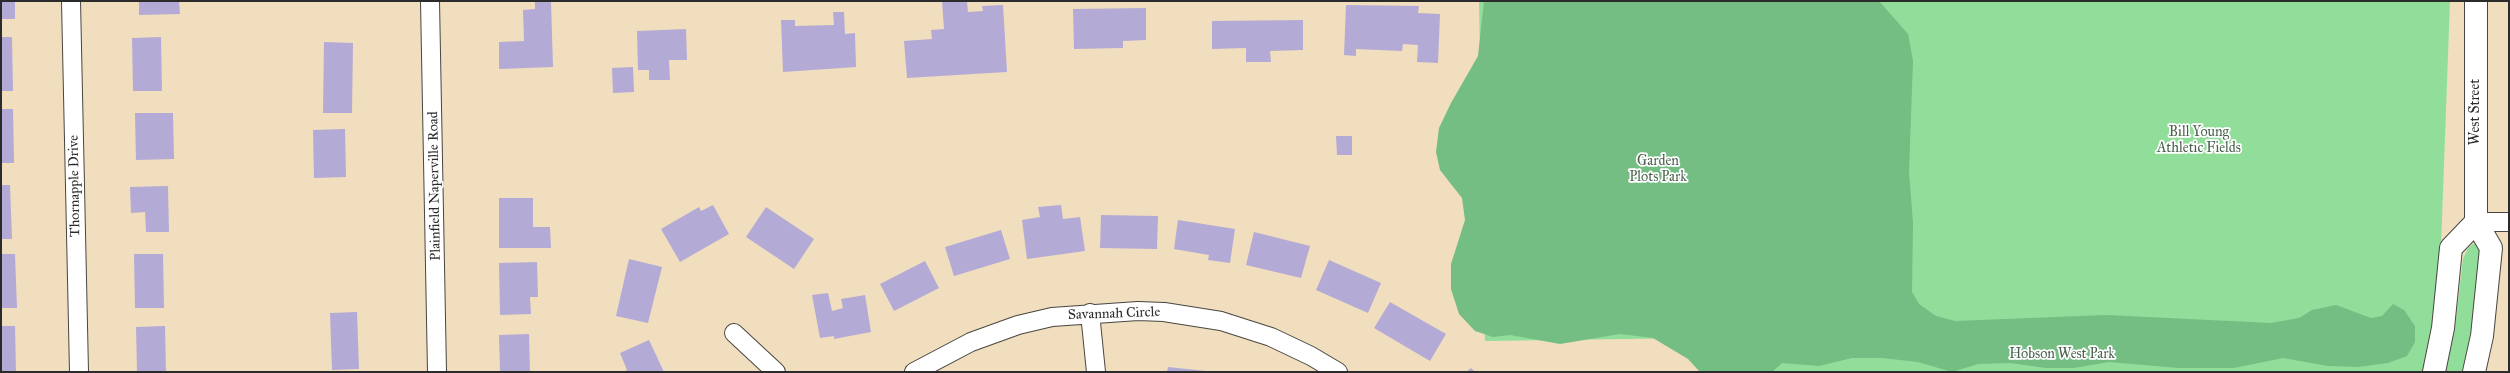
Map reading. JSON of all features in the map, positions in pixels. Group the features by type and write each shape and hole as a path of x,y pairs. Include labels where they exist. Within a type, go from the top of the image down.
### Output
{"street":[{"name":"Thornapple Drive","path":"71,1 79,372"},
{"name":"Plainfield Naperville Road","path":"430,1 437,372"},
{"name":"West Street","path":"2474,372 2482,336 2491,248 2476,222 2476,1"},
{"path":"2434,372 2443,328 2451,248 2476,222 2509,222"},
{"name":"Savannah Circle","path":"914,372 948,353 994,333 1052,317 1138,310 1164,312 1221,321 1271,338 1311,356 1338,372"},
{"path":"1090,313 1096,372"},
{"path":"734,333 776,372"}],"green space":[{"name":"Garden Plots Park","path":"1479,1 2450,1 2440,273 2430,346 2422,372 1766,372 1765,337 1485,341"},
{"name":"Hobson West Park","path":"1484,1 1879,1 1908,34 1913,61 1909,172 1913,223 1912,292 1919,304 1936,316 1955,321 2106,315 2271,323 2299,318 2312,310 2336,305 2371,318 2382,316 2393,304 2404,310 2415,326 2415,342 2407,356 2388,363 2358,367 2328,366 2283,358 2234,368 2178,368 2109,362 2074,368 2046,368 2010,363 1978,364 1952,372 1918,362 1882,358 1852,358 1819,366 1782,363 1772,372 1700,372 1688,359 1653,338 1620,334 1560,344 1510,335 1493,337 1475,331 1459,314 1451,289 1451,264 1465,220 1462,198 1440,170 1436,152 1439,128 1451,103 1478,56"},
{"path":"2478,240 2480,241 2475,309 2466,358 2462,372 2445,372 2455,327 2463,259 2468,248"}],"building":[{"path":"1,1 15,1 15,19 1,19"},
{"path":"139,1 179,1 180,14 139,15"},
{"path":"535,1 551,1 553,67 499,69 499,42 524,41 523,10 535,9"},
{"path":"942,1 967,1 968,12 983,11 982,6 1003,5 1007,72 907,78 904,41 932,39 931,30 944,29"},
{"path":"1346,5 1419,6 1418,13 1440,14 1438,63 1417,62 1418,45 1403,44 1402,51 1356,49 1356,56 1344,55"},
{"path":"1146,8 1146,40 1123,41 1123,48 1074,49 1073,9"},
{"path":"833,12 844,12 845,34 855,33 856,67 783,72 781,20 795,20 795,26 834,25"},
{"path":"1303,20 1303,50 1270,51 1271,62 1246,62 1246,48 1212,49 1212,21"},
{"path":"686,29 687,60 669,60 670,80 649,80 649,70 638,70 637,31"},
{"path":"1,37 12,37 13,91 1,91"},
{"path":"161,37 162,91 133,91 132,38"},
{"path":"324,42 353,43 352,113 323,113"},
{"path":"633,67 634,92 613,93 612,68"},
{"path":"1,109 13,109 14,163 1,163"},
{"path":"135,113 173,113 174,159 136,160"},
{"path":"345,129 346,177 314,178 313,130"},
{"path":"1336,136 1352,136 1352,155 1337,155"},
{"path":"1,185 10,185 12,239 1,239"},
{"path":"168,186 169,232 146,232 145,212 131,213 130,187"},
{"path":"499,198 533,198 533,227 550,227 551,248 499,248"},
{"path":"713,205 729,234 680,262 661,229 699,207 701,211"},
{"path":"1061,205 1063,219 1080,217 1085,251 1027,259 1022,220 1040,217 1038,207"},
{"path":"766,207 814,239 794,269 746,237"},
{"path":"1101,215 1158,216 1157,249 1100,248"},
{"path":"1178,220 1235,229 1230,263 1208,260 1209,255 1174,249"},
{"path":"1001,230 1010,259 954,276 945,247"},
{"path":"1254,232 1310,246 1301,278 1246,265"},
{"path":"1,254 15,254 17,308 1,308"},
{"path":"134,254 163,254 164,308 135,308"},
{"path":"629,259 662,267 648,323 616,316"},
{"path":"1329,260 1381,283 1368,313 1316,290"},
{"path":"925,261 939,288 894,311 880,284"},
{"path":"537,262 538,297 530,297 531,314 500,315 499,263"},
{"path":"828,293 832,311 843,308 841,299 865,295 871,332 834,339 834,336 820,338 812,295"},
{"path":"1390,302 1446,334 1430,361 1374,328"},
{"path":"357,312 359,369 332,370 330,313"},
{"path":"1,326 15,326 16,372 1,372"},
{"path":"165,326 166,372 137,372 136,327"},
{"path":"529,334 530,372 500,372 499,335"},
{"path":"649,340 664,372 623,372 627,370 620,353"},
{"path":"1168,367 1206,371 1206,372 1167,372"},
{"path":"1471,368 1475,372 1466,372"}],"park label":[{"name":"Bill Young Athletic Fields","path":"2199,142"}]}
